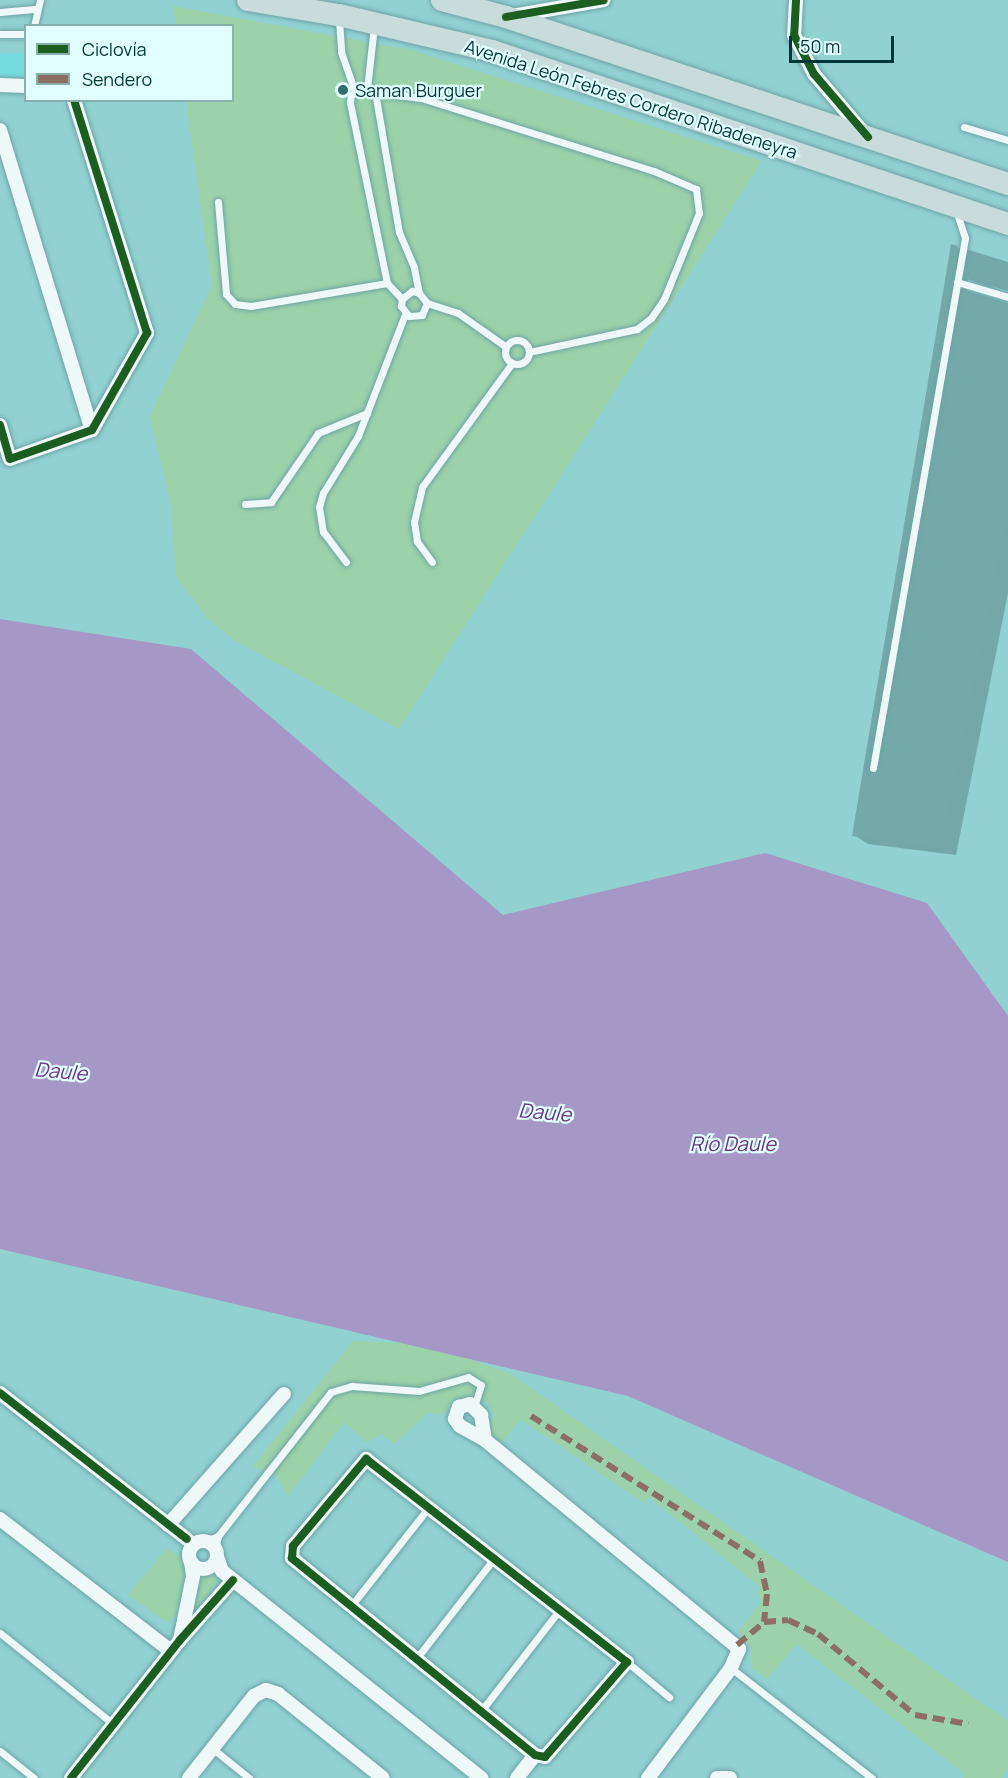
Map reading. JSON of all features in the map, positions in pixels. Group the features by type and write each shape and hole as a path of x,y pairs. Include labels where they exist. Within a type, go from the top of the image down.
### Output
{"highway":[{"name":"Avenida León Febres Cordero Ribadeneyra","path":"248,0 339,15 492,51 1008,224"},
{"name":"Avenida León Febres Cordero Ribadeneyra","path":"442,0 506,17 1008,184"}],"street":[{"path":"506,17 604,0"},
{"path":"796,0 794,34 814,74 868,137"},
{"path":"0,85 24,86"},
{"path":"0,426 5,460 92,430 145,341 147,326 76,102"},
{"path":"0,130 92,430"},
{"path":"0,1393 168,1525 203,1547 228,1576 481,1778"},
{"path":"168,1525 284,1394"},
{"path":"485,1440 481,1414 474,1406 462,1405 455,1419 460,1426 485,1440 733,1641 739,1653 731,1668 648,1778"},
{"path":"362,1460 374,1462 430,1505 627,1662 549,1754 536,1755 294,1561 292,1546 362,1460"},
{"path":"0,1519 171,1651"},
{"path":"203,1547 205,1569 228,1576"},
{"path":"180,1640 193,1576 203,1547"},
{"path":"71,1778 228,1576"},
{"path":"189,1778 254,1696 273,1691 383,1778"},
{"path":"517,1778 536,1755"},
{"path":"717,1778 730,1778"}],"lane":[{"path":"34,24 40,0"},
{"path":"0,12 37,9"},
{"path":"339,15 341,52 355,92 350,102 387,283 402,299 405,314 358,436 323,493 319,507 323,532 346,561"},
{"path":"366,89 375,23"},
{"path":"0,34 24,34"},
{"path":"355,92 366,89 421,98 654,171 696,189 699,213 664,299 651,318 637,329 529,352"},
{"path":"375,92 393,207 419,293 427,303 458,313 505,346"},
{"path":"964,127 1008,140"},
{"path":"218,202 226,294 235,304 250,306 387,283"},
{"path":"873,768 965,237 954,206"},
{"path":"957,282 1008,297"},
{"path":"402,299 412,291 419,293"},
{"path":"405,314 422,315 427,303"},
{"path":"432,562 417,541 415,506 422,487 512,363 524,362 529,352 526,343 517,339 505,346"},
{"path":"505,346 505,356 512,363"},
{"path":"245,504 271,502 318,433 368,413"},
{"path":"203,1547 331,1392 352,1386 419,1391 468,1377 481,1385 474,1406"},
{"path":"351,1606 430,1505"},
{"path":"416,1659 495,1557"},
{"path":"481,1711 560,1610"},
{"path":"0,1633 113,1724"},
{"path":"627,1662 669,1697"},
{"path":"731,1668 872,1778"},
{"path":"212,1749 249,1778"},
{"path":"0,1751 34,1778"}],"shaded area":[{"path":"0,53 24,53 24,77 0,77"}],"green space":[{"path":"173,6 411,50 762,161 399,729 234,640 206,617 176,576 171,505 150,416 212,286 186,102 234,102 234,24 176,24"},
{"path":"353,1341 427,1344 511,1374 1008,1721 1008,1768 1002,1778 963,1778 965,1774 797,1644 767,1679 751,1667 752,1649 738,1631 762,1601 757,1595 760,1587 648,1496 644,1503 520,1419 502,1443 488,1431 494,1415 489,1404 476,1396 453,1399 445,1414 427,1413 395,1444 381,1434 367,1442 345,1423 354,1410 288,1496 277,1476 253,1466"},
{"path":"167,1548 182,1558 185,1571 177,1615 167,1622 128,1595"},
{"path":"210,1575 218,1580 192,1618 202,1576"}],"water":[{"name":"Río Daule","path":"0,619 191,649 503,915 765,853 927,903 1008,1016 1008,1562 628,1396 0,1249"}],"building":[{"path":"951,244 958,246 867,768 873,774 879,769 962,289 1008,303 1008,512 941,848 852,836"},
{"path":"969,250 1008,262 1008,291 964,278"}],"marked path":[{"path":"531,1416 760,1561 767,1594 764,1622"},
{"path":"737,1645 764,1622 788,1620 818,1634 915,1715 968,1724"}],"cycle path":[{"path":"506,17 604,0"},
{"path":"796,0 794,35 814,74 868,137"},
{"path":"0,425 10,459 92,430 147,333 75,102"},
{"path":"0,1393 187,1539"},
{"path":"366,1459 627,1662 545,1757 535,1755 292,1558 293,1546 366,1459"},
{"path":"71,1778 180,1640 233,1580"}],"place":[{"name":"Saman Burguer","path":"343,90"}],"water label":[{"name":"Daule","path":"61,1071"},
{"name":"Daule","path":"545,1112"}]}
